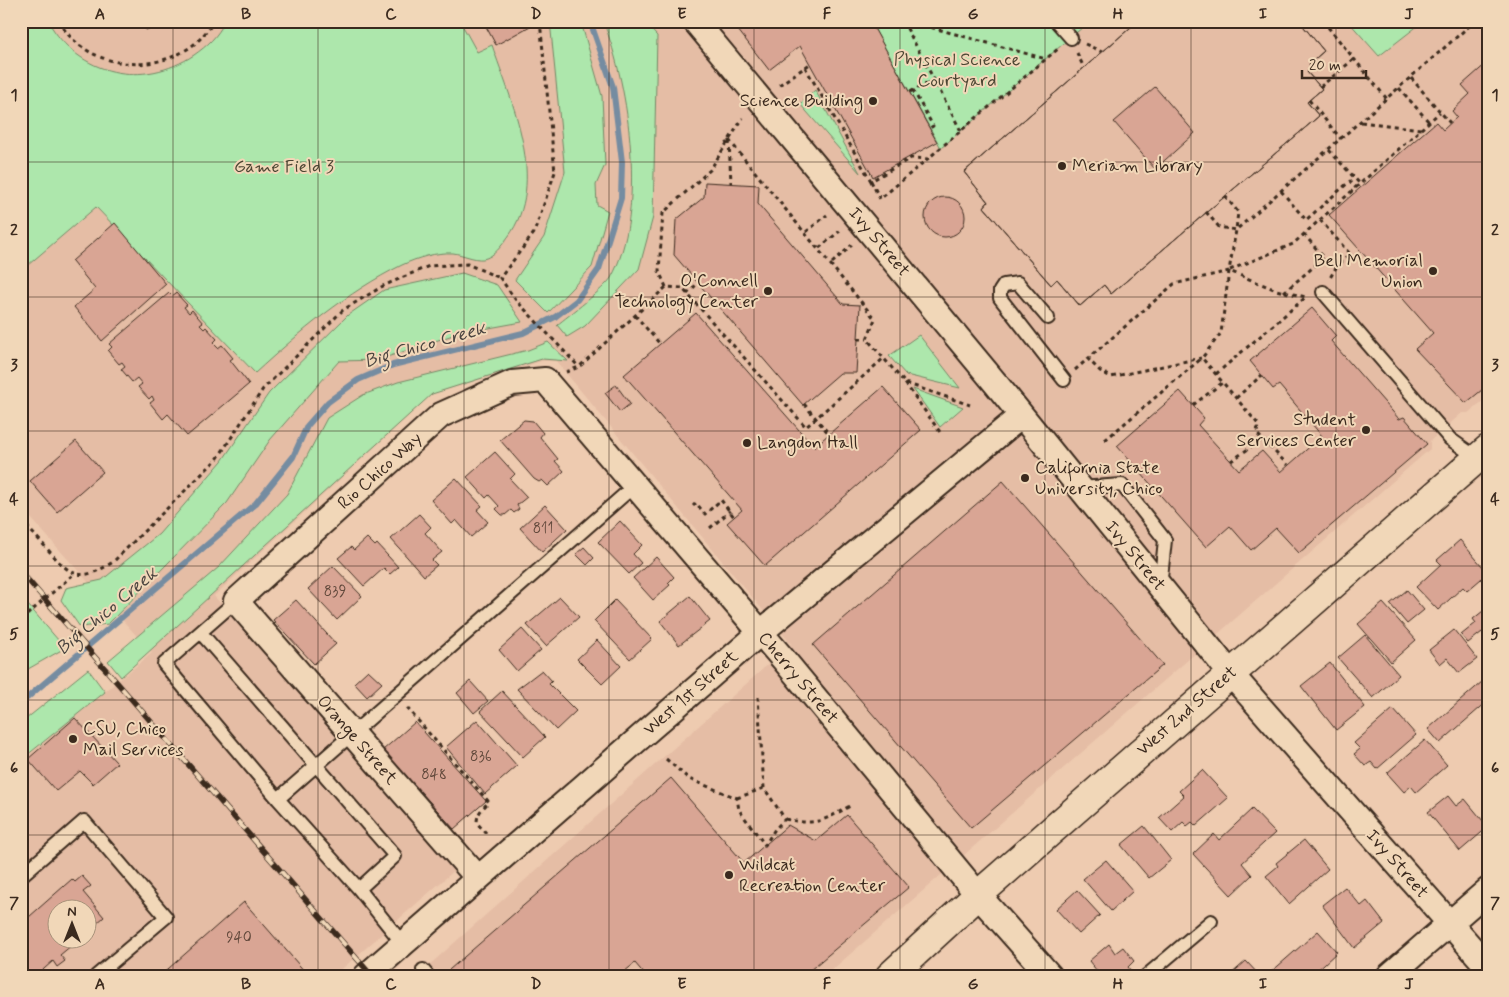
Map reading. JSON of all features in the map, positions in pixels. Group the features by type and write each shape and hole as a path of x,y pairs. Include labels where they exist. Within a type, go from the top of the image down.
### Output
{"street":[{"name":"Ivy Street","path":"695,21 1230,673 1488,967"},
{"name":"Cherry Street","path":"545,380 760,633 978,895 1050,976"},
{"name":"Rio Chico Way","path":"236,601 441,415 512,383 545,380"},
{"name":"West 1st Street","path":"366,976 760,633 1021,416"},
{"name":"West 2nd Street","path":"890,976 978,895 1230,673 1484,459"},
{"name":"Orange Street","path":"236,601 350,734 478,878"},
{"path":"1389,976 1488,890"}],"lane":[{"path":"1056,21 1071,38"},
{"path":"1048,318 1018,283 1004,285 1000,291 1000,298 1064,380"},
{"path":"1323,292 1450,439 1484,459"},
{"path":"1080,488 1122,485 1165,540 1160,587"},
{"path":"278,799 395,694 634,486"},
{"path":"236,601 164,664 403,944"},
{"path":"201,633 395,856 358,889"},
{"path":"21,876 84,821 166,916 96,976"},
{"path":"1146,976 1211,921"}],"path":[{"path":"60,21 76,41 91,53 118,63 141,65 162,61 184,51 201,38 214,21"},
{"path":"500,278 534,234 555,172 540,21"},
{"path":"903,21 961,131"},
{"path":"908,21 1046,59"},
{"path":"805,67 871,180 880,199 1090,21"},
{"path":"1323,21 1388,99"},
{"path":"1206,212 1219,228 1236,230 1475,21"},
{"path":"1320,87 1354,59"},
{"path":"779,85 810,64"},
{"path":"1411,78 1450,123"},
{"path":"930,128 933,126 912,91 934,80"},
{"path":"1400,88 1429,122"},
{"path":"1310,100 1341,139"},
{"path":"1064,380 1174,284 1229,271 1293,244 1440,112"},
{"path":"666,287 659,271 663,213 710,170 742,118"},
{"path":"1361,122 1421,129"},
{"path":"729,140 731,183"},
{"path":"729,140 832,263 875,319 867,339"},
{"path":"1329,150 1360,184"},
{"path":"871,180 910,158 928,159"},
{"path":"1281,192 1306,220 1350,180 1356,188"},
{"path":"1105,440 1202,358 1221,333 1238,212 1225,196"},
{"path":"806,232 826,216"},
{"path":"1320,220 1350,254 1338,264"},
{"path":"819,248 840,231"},
{"path":"1284,292 1324,258 1304,234"},
{"path":"832,263 852,245"},
{"path":"21,520 66,571 82,575 98,572 113,562 218,458 263,389 343,310 382,286 429,266 466,264 500,278 514,299 580,367"},
{"path":"1216,374 1306,297 1284,292 1229,271"},
{"path":"687,294 698,283"},
{"path":"545,380 580,367 666,287 682,288 806,427 884,358"},
{"path":"635,315 660,344"},
{"path":"858,340 867,339"},
{"path":"867,339 905,383 940,432"},
{"path":"1087,358 1100,371 1111,376 1202,358"},
{"path":"1202,358 1258,424 1257,434 1288,465"},
{"path":"1236,398 1262,376"},
{"path":"1193,405 1222,382"},
{"path":"905,383 970,406"},
{"path":"804,404 829,434"},
{"path":"1231,461 1262,440"},
{"path":"693,506 696,503 705,514 721,500 734,517"},
{"path":"710,528 730,511"},
{"path":"21,620 75,573"},
{"path":"395,694 489,802 480,811 478,819 478,823 486,833"},
{"path":"758,697 764,788 785,819 805,824 824,821 850,806"},
{"path":"666,759 688,779 736,798 764,788"},
{"path":"736,798 739,810 765,845 775,829 785,819"}],"shaded area":[{"name":"California State University, Chico","path":"21,21 1488,21 1488,397 1468,413 1462,413 1430,441 1430,449 825,976 417,976 791,644 556,361 542,361 432,394 214,596 456,869 334,976 21,976 21,761 152,653 21,507"}],"green space":[{"name":"Game Field 3","path":"21,21 48,21 61,40 94,65 134,74 154,72 174,66 194,55 212,40 225,21 460,21 477,52 492,45 516,116 526,167 525,192 520,215 508,237 491,256 479,259 453,253 440,253 402,265 343,300 255,373 96,207 21,271"},
{"path":"550,21 579,21 583,29 602,96 605,165 596,185 597,205 608,211 592,267 548,313 515,280 544,237 565,172"},
{"path":"603,21 643,21 657,36 653,217 639,269 585,326 567,337 557,325 594,295 611,278 622,251 629,220 631,150 627,114 613,48"},
{"name":"Physical Science Courtyard","path":"870,21 1090,21 941,148"},
{"path":"1348,21 1424,21 1379,56"},
{"path":"815,90 860,173 800,104"},
{"path":"462,273 497,285 522,322 456,334 378,360 339,361 270,440 227,503 108,624 80,627 61,600 66,588 102,580 159,534 222,461 269,393 348,315 384,290"},
{"path":"919,335 960,388 906,375 889,356"},
{"path":"548,342 568,361 542,359 432,394 121,677 108,661 219,567 287,494 327,418 363,395 398,382 528,350"},
{"path":"913,389 963,407 940,427"},
{"path":"28,605 65,648 21,673 21,612"},
{"path":"88,669 105,692 21,760 21,723"}],"building":[{"path":"141,21 155,21 157,25 146,30"},
{"path":"483,21 530,21 532,25 496,45"},
{"name":"Science Building","path":"731,21 870,21 937,142 873,177 800,46 769,70"},
{"name":"Meriam Library","path":"1138,21 1299,21 1324,51 1309,64 1312,68 1307,72 1322,89 1307,102 1319,116 1111,294 1104,285 1080,306 1057,279 1051,285 984,207 988,202 964,172","holes":["1155,87 1195,133 1155,169 1114,122"]},
{"name":"Meriam Library","path":"1138,21 1299,21 1324,51 1309,64 1312,68 1307,72 1322,89 1307,102 1319,116 1111,294 1104,285 1080,306 1057,279 1051,285 984,207 988,202 964,172"},
{"name":"Bell Memorial Union","path":"1488,62 1488,385 1466,403 1415,349 1433,333 1329,215 1436,122 1443,130 1457,117 1452,111 1470,94 1462,85"},
{"name":"O'Connell Technology Center","path":"705,182 759,185 758,204 843,304 860,305 856,373 840,373 803,405 674,255 676,220 704,197"},
{"path":"949,197 956,200 962,206 965,217 964,225 956,234 949,237 941,237 934,234 926,225 925,213 928,206 937,198"},
{"path":"115,223 166,284 102,341 74,307 95,289 72,261"},
{"path":"169,293 172,296 176,293 187,305 184,307 189,313 192,310 203,323 200,325 204,329 206,327 217,339 213,343 218,348 222,345 233,358 230,360 249,384 187,436 168,414 163,419 150,403 154,400 152,396 149,399 138,387 142,384 137,378 132,382 121,369 125,366 122,362 119,364 108,351 112,347 109,344"},
{"name":"Student Services Center","path":"1312,308 1336,336 1331,341 1399,419 1404,417 1427,444 1299,553 1276,528 1251,550 1230,526 1206,547 1117,446 1180,391 1204,418 1198,425 1239,470 1262,451 1281,472 1322,436 1279,385 1273,389 1250,361"},
{"name":"Langdon Hall","path":"696,313 814,447 883,387 921,430 765,566 727,523 742,510 624,375"},
{"path":"616,385 630,404 620,412 605,393"},
{"path":"524,420 533,421 543,433 540,437 558,459 555,461 564,471 548,486 542,480 539,482 534,479 500,440"},
{"path":"76,441 103,472 57,512 30,481"},
{"path":"495,452 515,474 510,479 527,497 517,505 519,509 514,513 511,510 502,515 496,509 499,506 489,495 486,498 467,477"},
{"path":"456,478 482,506 477,510 488,522 471,537 456,520 452,524 431,500"},
{"path":"1003,481 1163,665 971,828 813,645"},
{"path":"545,505 567,529 542,552 520,528"},
{"path":"419,514 431,527 425,533 442,552 432,560 437,565 424,576 391,539"},
{"path":"620,521 642,545 633,554 641,563 629,574 598,542"},
{"path":"367,538 375,546 377,544 398,567 390,574 384,568 364,586 338,558 351,547 354,550"},
{"path":"1460,540 1488,573 1467,591 1463,587 1438,610 1416,587 1441,564 1437,560"},
{"path":"584,547 594,558 587,565 576,554"},
{"path":"656,557 674,577 668,583 670,585 653,600 633,578"},
{"path":"333,566 362,596 337,620 308,589"},
{"path":"1407,590 1424,610 1407,624 1390,604"},
{"path":"690,596 710,621 679,645 660,621"},
{"path":"560,597 579,617 546,646 527,625"},
{"path":"296,600 336,644 314,664 273,620"},
{"path":"615,600 652,639 630,659 594,621"},
{"path":"1383,603 1416,640 1391,662 1358,624"},
{"path":"1488,607 1488,639 1482,632 1468,643 1461,635 1476,623 1473,619"},
{"path":"522,629 541,650 517,671 499,650"},
{"path":"1454,630 1477,659 1459,673 1447,658 1440,664 1429,650"},
{"path":"1365,635 1399,675 1373,698 1338,658"},
{"path":"597,640 621,666 602,684 577,659"},
{"path":"1330,663 1365,707 1336,730 1301,686"},
{"path":"368,670 382,683 367,697 354,683"},
{"path":"542,670 552,681 549,684 576,711 556,730 517,689"},
{"path":"470,681 488,701 474,713 457,693"},
{"path":"1483,681 1488,686 1488,701 1440,743 1428,729"},
{"path":"502,691 545,737 523,757 480,711"},
{"path":"1393,709 1416,735 1377,769 1371,762 1365,766 1354,754 1360,749 1354,743"},
{"name":"CSU, Chico Mail Services","path":"75,718 117,763 93,784 80,771 56,791 28,759"},
{"path":"477,720 517,766 485,794 446,747"},
{"path":"415,722 486,801 454,829 383,750"},
{"path":"1425,740 1447,765 1416,792 1411,786 1404,792 1387,773"},
{"path":"1202,770 1228,798 1196,826 1192,822 1187,826 1183,822 1172,832 1159,818 1184,796 1179,791"},
{"name":"Wildcat Recreation Center","path":"671,778 744,863 788,825 816,841 847,815 909,887 803,976 646,976 635,963 619,976 442,976"},
{"path":"1448,796 1456,806 1465,799 1488,827 1460,851 1428,812"},
{"path":"1252,809 1275,833 1242,863 1252,875 1231,895 1193,854 1214,834 1219,840"},
{"path":"1144,826 1171,860 1149,878 1121,845"},
{"path":"1304,840 1328,869 1289,904 1266,876 1278,866 1276,863"},
{"path":"1106,860 1133,891 1111,911 1083,879"},
{"path":"82,876 91,886 83,892 90,900 48,900 72,879 75,882"},
{"path":"1345,887 1361,906 1367,901 1384,923 1354,948 1322,905"},
{"path":"1077,890 1100,915 1079,934 1056,909"},
{"path":"48,900 48,950 66,950 60,955 65,961 57,967 53,961 36,976 27,976 23,972 21,973 21,924"},
{"path":"244,902 306,973 303,976 160,976"},
{"path":"98,910 104,917 98,922"},
{"path":"1318,931 1337,952 1311,976 1273,976 1270,973"},
{"path":"1109,944 1115,953 1123,947 1134,961 1128,967 1135,976 1101,976 1089,961"},
{"path":"1246,961 1260,976 1229,976"}],"waterway":[{"name":"Big Chico Creek","path":"21,703 256,503 293,457 307,426 328,402 358,380 393,365 523,333 555,317 577,300 599,269 621,198 622,162 613,87 590,21"}],"railway":[{"path":"21,572 372,976"}],"place":[{"name":"Science Building","path":"873,101"},
{"name":"Meriam Library","path":"1062,166"},
{"name":"Bell Memorial Union","path":"1433,271"},
{"name":"O'Connell Technology Center","path":"768,291"},
{"name":"Student Services Center","path":"1366,430"},
{"name":"Langdon Hall","path":"747,443"},
{"name":"California State University, Chico","path":"1025,478"},
{"name":"CSU, Chico Mail Services","path":"73,739"},
{"name":"Wildcat Recreation Center","path":"729,875"}]}
